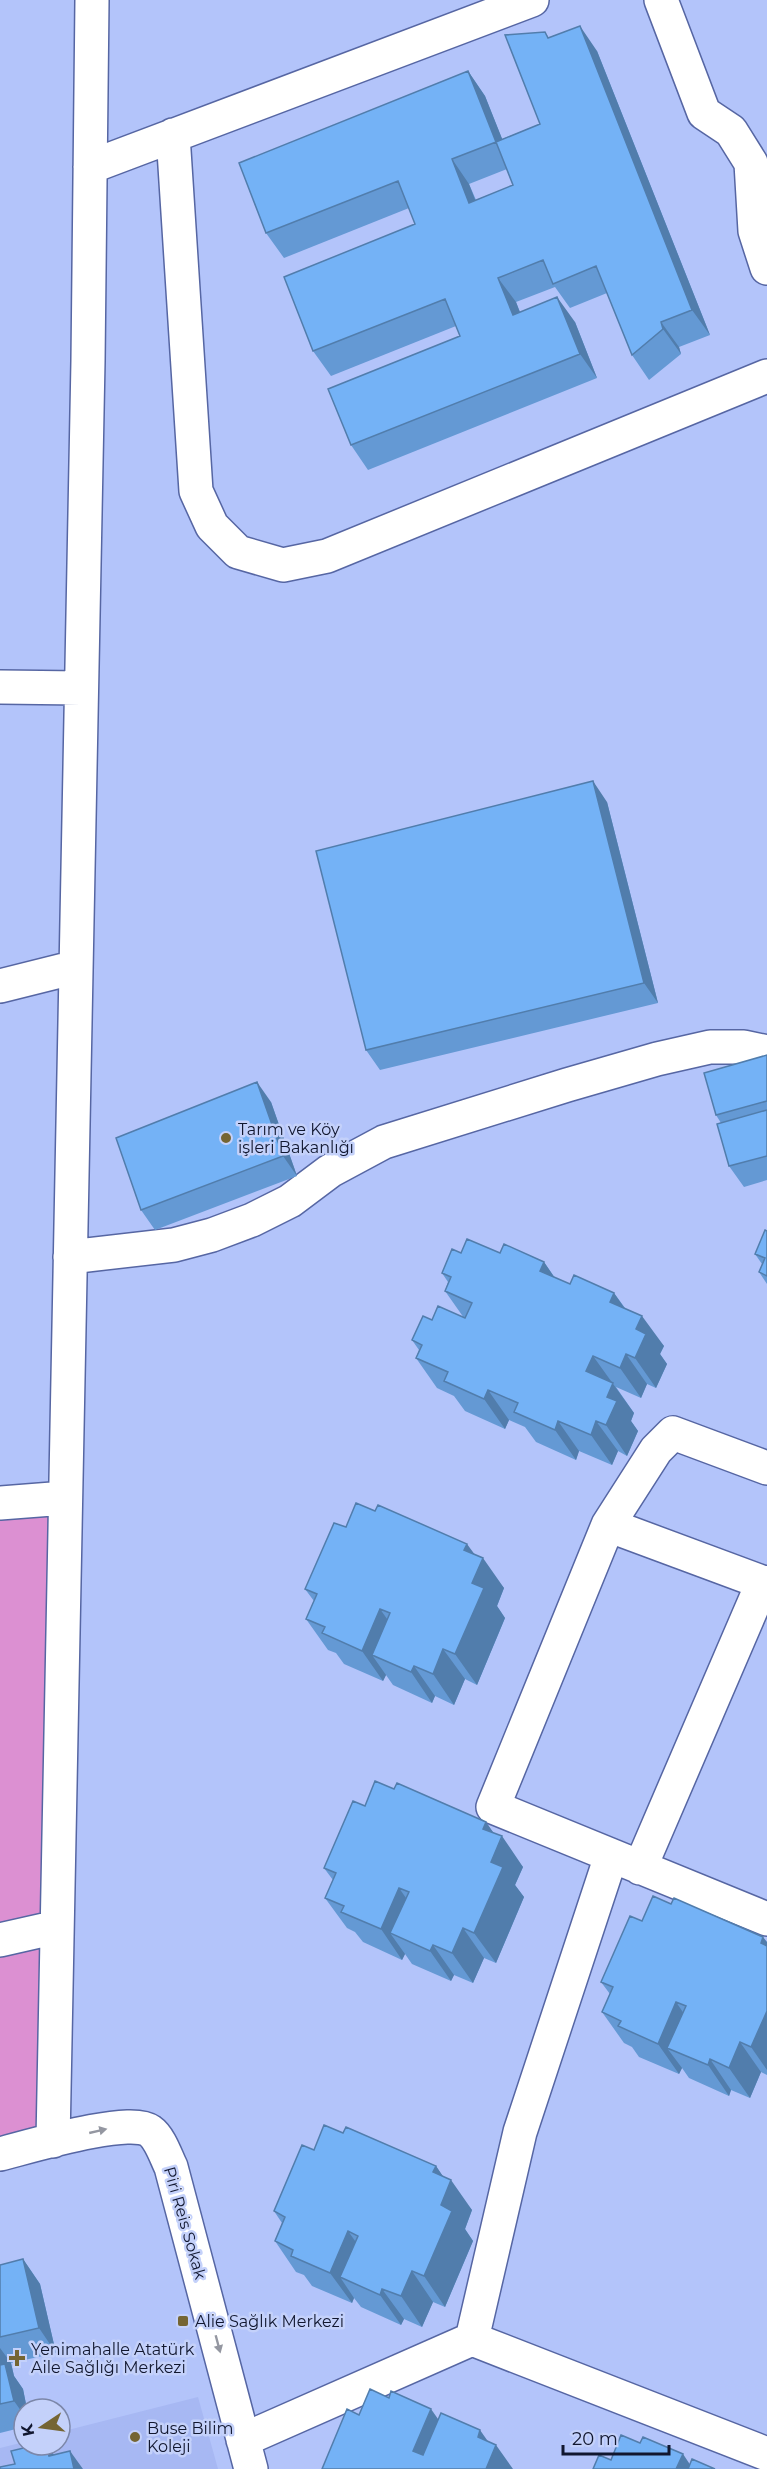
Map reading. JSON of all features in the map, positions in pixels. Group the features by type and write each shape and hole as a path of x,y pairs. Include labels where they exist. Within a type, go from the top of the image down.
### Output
{"street":[{"path":"53,2141 92,0"},
{"path":"90,167 532,0"},
{"path":"661,0 704,113 731,131 751,163 755,231 767,268"},
{"path":"173,135 196,491 212,526 238,552 284,565 327,556 767,376"},
{"path":"0,687 81,688"},
{"path":"0,986 76,967"},
{"path":"70,1257 154,1248 212,1235 252,1220 290,1201 330,1171 384,1142 567,1085 657,1059 710,1047 744,1047 767,1052"},
{"path":"767,1468 673,1433 656,1450 608,1525 493,1807 767,1919"},
{"path":"0,1503 65,1498"},
{"path":"472,2339 520,2132 626,1862 765,1583 608,1525"},
{"path":"0,1940 57,1927"},
{"name":"Piri Reis Sokak","path":"0,2154 114,2127 137,2126 152,2131 171,2167 247,2454"},
{"path":"247,2454 472,2339 767,2454"}],"shaded area":[{"path":"65,1498 53,2141 0,2154 0,1503"},
{"name":"Buse Bilim Koleji","path":"198,2397 218,2469 0,2469 0,2448 12,2445 12,2457 72,2457 72,2429"}],"building":[{"path":"580,26 692,310 661,322 663,329 632,355 596,266 553,284 543,260 498,278 513,315 557,297 580,354 351,445 328,389 460,336 445,299 313,351 284,277 415,224 398,181 266,233 239,163 468,71 496,142 540,124 505,35 545,32 548,38","holes":["496,142 513,185 469,203 452,159"]},
{"path":"593,781 644,983 366,1050 316,851"},
{"path":"767,1055 767,1101 716,1115 704,1073"},
{"path":"257,1082 283,1156 141,1210 116,1138"},
{"path":"767,1110 767,1156 729,1166 717,1124"},
{"path":"765,1230 767,1231 767,1276 759,1272 765,1258 755,1254"},
{"path":"467,1239 500,1253 504,1244 544,1262 540,1271 570,1284 574,1275 614,1293 610,1302 642,1316 636,1329 646,1334 635,1358 626,1354 620,1368 593,1356 586,1371 613,1383 607,1397 617,1401 606,1425 596,1421 591,1435 558,1421 555,1430 514,1412 518,1403 488,1390 484,1399 444,1381 448,1372 416,1358 422,1345 412,1340 423,1316 432,1320 438,1306 465,1318 472,1303 445,1291 451,1277 442,1273 452,1249 461,1253"},
{"path":"356,1503 375,1511 378,1505 467,1544 464,1550 483,1558 472,1583 484,1588 455,1654 443,1649 433,1674 414,1666 411,1672 372,1655 390,1613 380,1609 362,1651 322,1633 325,1627 306,1619 317,1594 305,1589 334,1523 346,1527"},
{"path":"375,1781 394,1789 397,1783 486,1822 483,1829 502,1836 491,1862 503,1867 474,1933 463,1928 452,1953 433,1945 430,1951 390,1933 409,1892 399,1888 381,1929 341,1912 344,1906 325,1898 336,1873 324,1868 353,1801 365,1806"},
{"path":"653,1896 671,1904 674,1898 763,1937 761,1943 767,1946 767,2011 751,2047 740,2042 729,2068 710,2059 708,2065 667,2048 686,2006 676,2002 658,2044 618,2026 621,2021 602,2012 613,1987 601,1982 630,1916 642,1921"},
{"path":"324,2125 343,2133 346,2127 436,2166 433,2172 451,2180 441,2205 452,2211 424,2276 412,2271 401,2296 382,2289 380,2295 340,2277 358,2236 348,2231 330,2273 291,2256 293,2250 275,2241 285,2217 274,2211 302,2145 314,2150"},
{"path":"23,2259 39,2328 0,2337 0,2265"},
{"path":"5,2364 13,2397 12,2401 0,2404 0,2365"},
{"path":"370,2389 389,2398 391,2391 431,2409 413,2451 423,2455 441,2413 480,2430 478,2437 496,2445 486,2469 322,2469 347,2409 359,2415"},
{"path":"621,2435 640,2443 643,2437 683,2454 676,2469 593,2469 599,2455 611,2460"},
{"path":"13,2457 71,2457 74,2469 0,2469 0,2467 15,2464"},
{"path":"692,2459 715,2469 688,2469"}],"place":[{"name":"Tarım ve Köy işleri Bakanlığı","path":"226,1138"},
{"name":"Alie Sağlık Merkezi","path":"183,2321"},
{"name":"Yenimahalle Atatürk Aile Sağlığı Merkezi","path":"17,2358"},
{"name":"Buse Bilim Koleji","path":"135,2437"}]}
